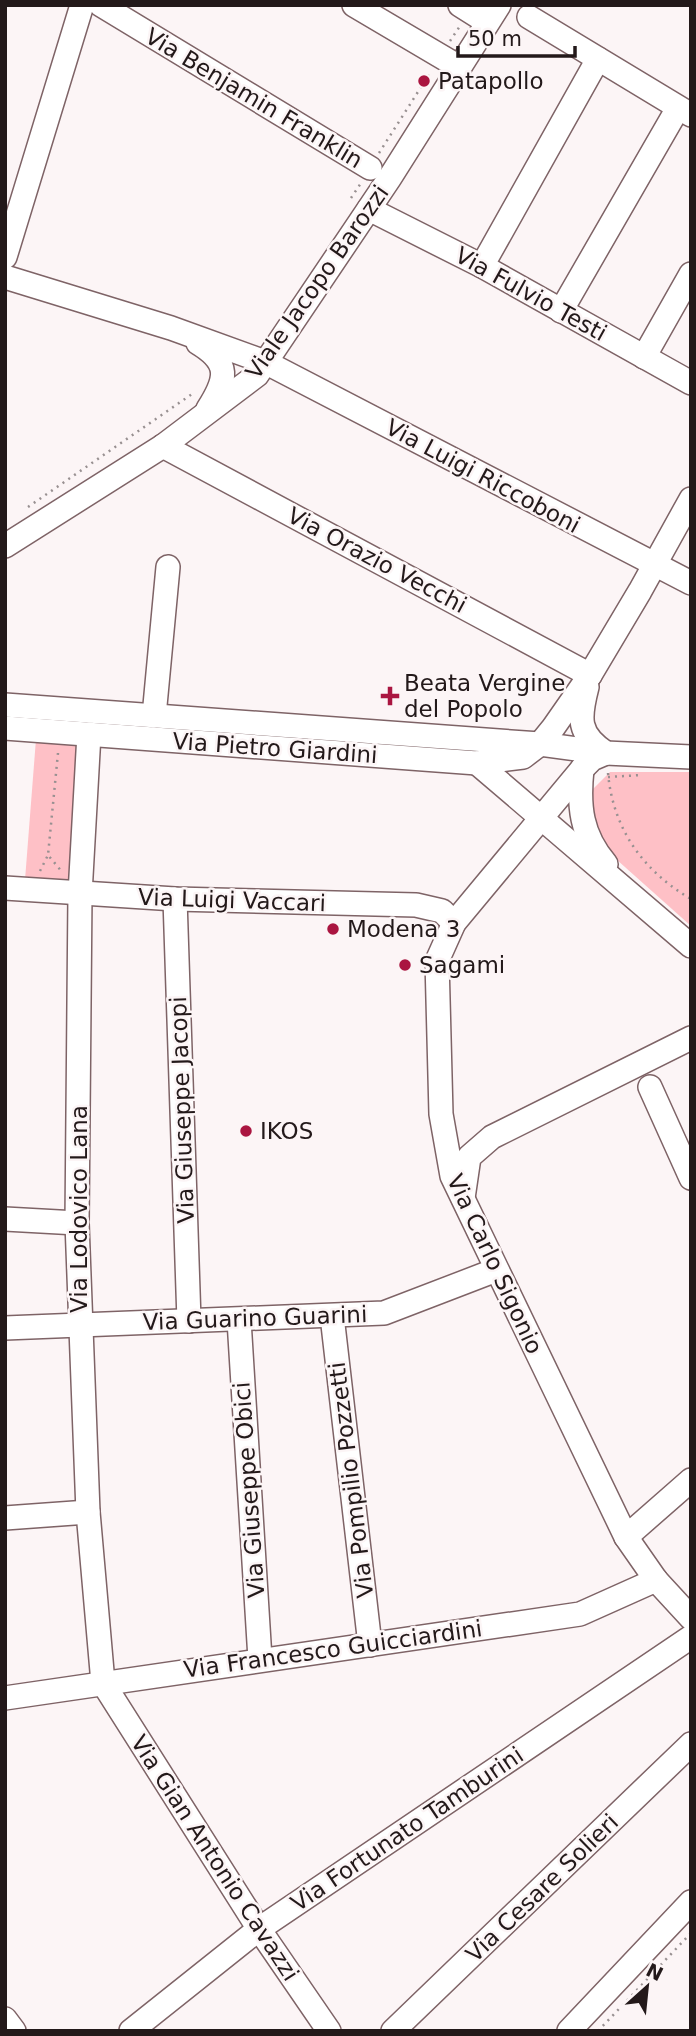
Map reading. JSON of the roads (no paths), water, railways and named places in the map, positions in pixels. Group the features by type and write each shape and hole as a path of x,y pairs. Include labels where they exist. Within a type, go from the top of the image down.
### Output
{"street":[{"path":"5,257 82,5"},
{"name":"Via Benjamin Franklin","path":"101,5 370,168"},
{"path":"354,5 450,62"},
{"name":"Viale Jacopo Barozzi","path":"5,546 163,446 271,365 479,11"},
{"path":"365,209 522,11 597,60 687,110 561,311"},
{"path":"482,266 597,60"},
{"name":"Via Fulvio Testi","path":"365,209 482,266 691,383"},
{"path":"644,357 691,274"},
{"path":"5,276 170,328 209,350 222,366 220,391 202,419"},
{"name":"Via Luigi Riccoboni","path":"170,328 271,365 691,583"},
{"name":"Via Orazio Vecchi","path":"163,446 590,675"},
{"path":"540,744 590,675 691,499"},
{"path":"155,716 168,567"},
{"path":"590,675 582,722 586,736 606,753"},
{"name":"Via Pietro Giardini","path":"5,705 540,744 606,753 691,757"},
{"name":"Via Pietro Giardini","path":"5,727 477,763 523,757 540,744"},
{"name":"Via Lodovico Lana","path":"89,734 80,894 77,1223 88,1512 103,1684"},
{"name":"Via Carlo Sigonio","path":"606,753 592,759 582,769 454,923 437,961 441,1114 446,1157 463,1198 626,1537 656,1580 691,1618"},
{"path":"477,763 691,946"},
{"path":"582,769 579,797 583,827 603,860 638,900"},
{"name":"Via Luigi Vaccari","path":"5,888 176,899 416,905 442,911 454,923"},
{"name":"Via Giuseppe Jacopi","path":"176,899 189,1321"},
{"path":"463,1198 469,1157 492,1137 691,1038"},
{"path":"650,1087 691,1178"},
{"path":"441,1114 460,1135 474,1139 492,1137"},
{"path":"5,1219 77,1223"},
{"name":"Via Guarino Guarini","path":"5,1328 384,1313 496,1270"},
{"name":"Via Pompilio Pozzetti","path":"332,1316 370,1645"},
{"name":"Via Giuseppe Obici","path":"239,1320 260,1659"},
{"path":"626,1537 691,1480"},
{"path":"5,1518 88,1512"},
{"name":"Via Francesco Guicciardini","path":"5,1698 580,1614 656,1580"},
{"name":"Via Fortunato Tamburini","path":"131,2031 259,1929 691,1637"},
{"name":"Via Gian Antonio Cavazzi","path":"103,1684 259,1929 329,2031"},
{"name":"Via Cesare Solieri","path":"393,2031 691,1744"},
{"path":"569,2031 691,1902"},
{"path":"5,2020 14,2031"}],"place":[{"name":"Patapollo","path":"424,81"},
{"name":"Beata Vergine del Popolo","path":"390,696"},
{"name":"Modena 3","path":"333,929"},
{"name":"Sagami","path":"405,965"},
{"name":"IKOS","path":"246,1131"}]}
